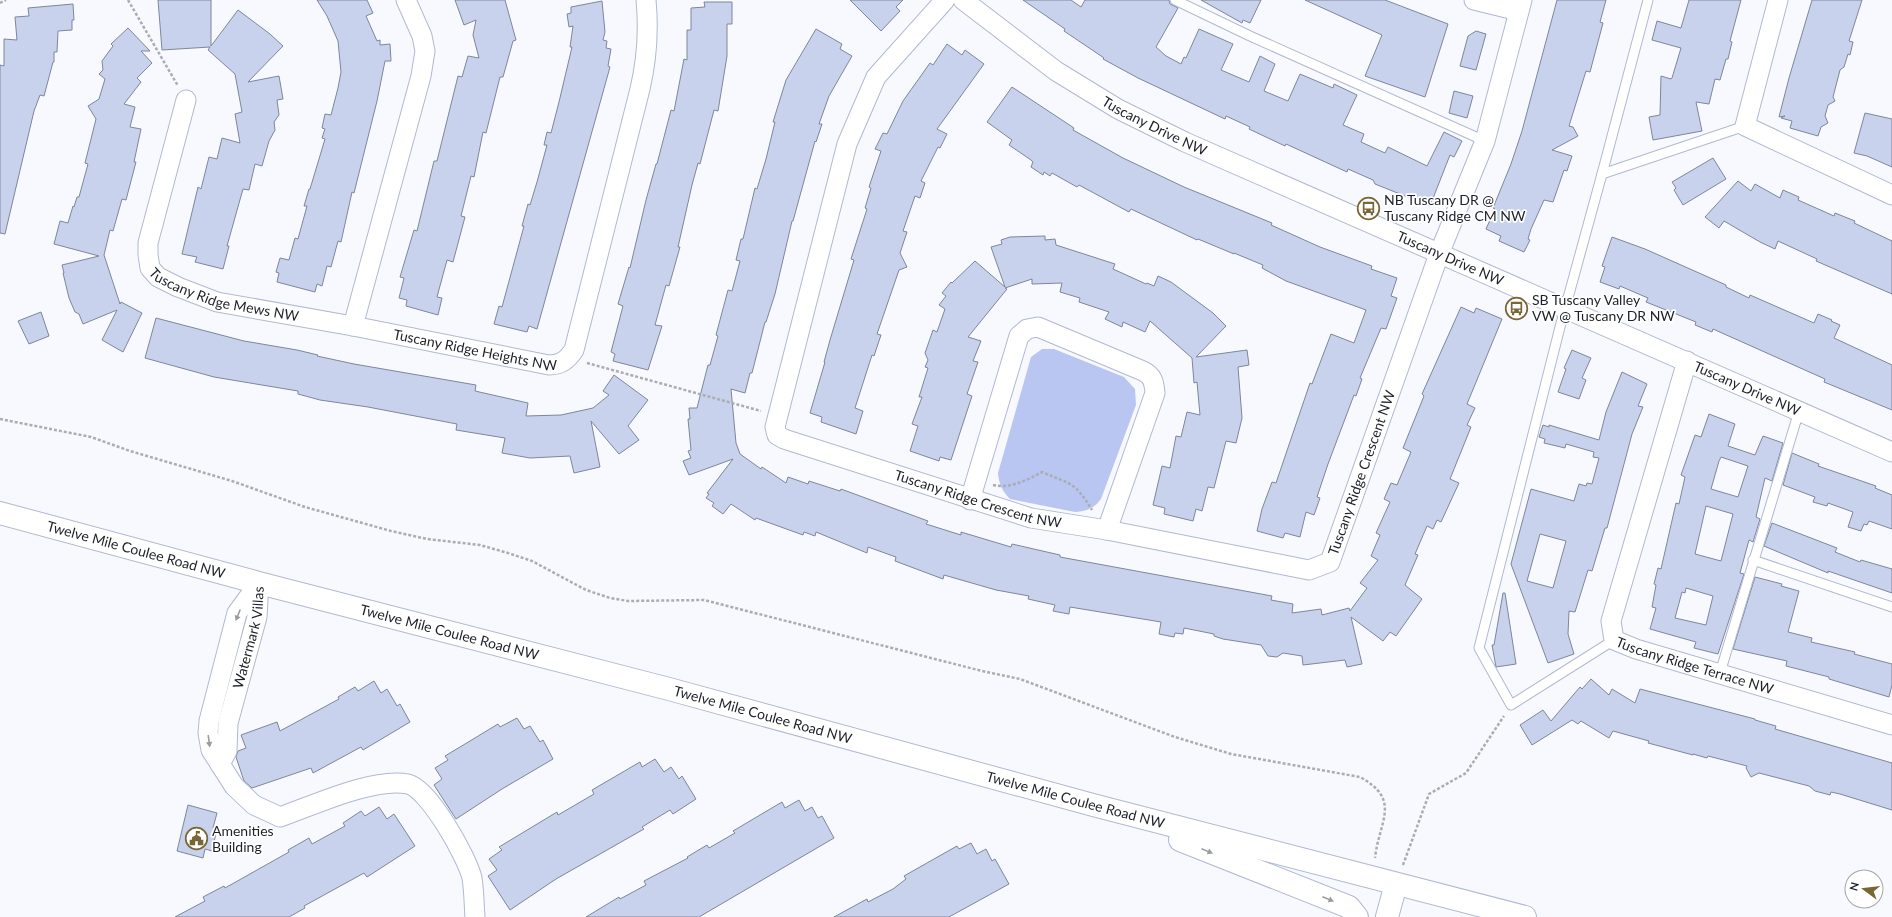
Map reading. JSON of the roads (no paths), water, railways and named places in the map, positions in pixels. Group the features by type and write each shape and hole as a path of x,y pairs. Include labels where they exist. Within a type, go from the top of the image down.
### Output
{"street":[{"path":"353,326 421,76 425,51 422,36 406,0"},
{"name":"Tuscany Ridge Heights NW","path":"353,326 549,365 556,365 569,357 574,350 642,82 646,62 648,28 646,0"},
{"name":"Tuscany Ridge Crescent NW","path":"944,0 876,77 847,144 775,427 777,435 784,439 970,500 1031,518 1110,523 1309,570 1330,562 1439,254 1485,141 1521,6"},
{"name":"Tuscany Drive NW","path":"963,0 1056,70 1118,109 1193,145 1565,310 1687,361 1892,452"},
{"path":"1474,0 1521,6"},
{"path":"1778,0 1745,126 1892,195"},
{"name":"Tuscany Ridge Mews NW","path":"186,100 148,243 150,268 158,277 165,281 217,302 353,326"},
{"path":"970,500 1019,336 1027,329 1038,327 1143,371 1150,375 1154,382 1155,393 1110,523"},
{"name":"Tuscany Ridge Terrace NW","path":"1687,361 1611,620 1614,640 1636,650 1720,673 1892,725"},
{"name":"Twelve Mile Coulee Road NW","path":"0,513 259,583 669,689 1093,805 1525,917"},
{"name":"Watermark Villas","path":"259,583 257,618 228,723 227,751 220,764 234,786 254,805 280,817 366,787 383,784 410,784 424,795 442,818 461,853 472,877 475,917"},
{"path":"1093,805 1348,907 1357,917"},
{"path":"1387,917 1396,884"}],"lane":[{"path":"1175,0 1250,36 1485,141"},
{"path":"1614,640 1511,705 1479,648 1565,310 1648,0"},
{"path":"1602,174 1745,126"},
{"path":"1720,673 1798,411"},
{"path":"1753,560 1892,608"}],"place":[{"name":"NB Tuscany DR @ Tuscany Ridge CM NW","path":"1369,208"},
{"name":"SB Tuscany Valley VW @ Tuscany DR NW","path":"1516,308"},
{"name":"Amenities Building","path":"197,839"}]}
